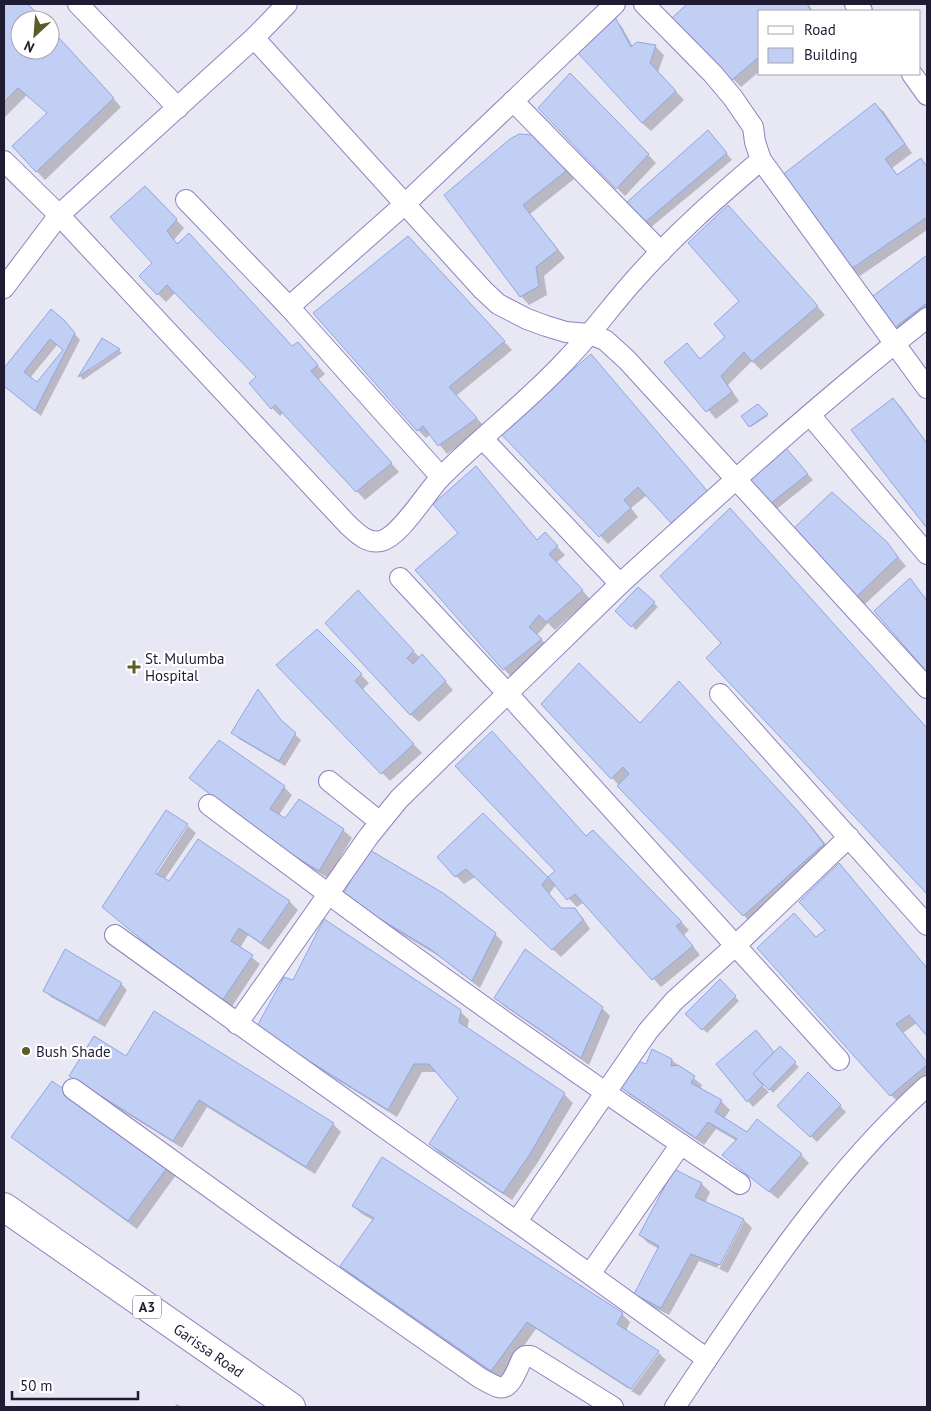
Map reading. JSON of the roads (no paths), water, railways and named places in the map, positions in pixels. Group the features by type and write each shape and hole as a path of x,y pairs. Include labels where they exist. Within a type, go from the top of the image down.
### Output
{"highway":[{"name":"Garissa Road","path":"4,1207 290,1407"}],"street":[{"path":"78,4 178,108"},
{"path":"4,288 59,215 254,38 286,4"},
{"path":"289,307 405,204 615,4"},
{"path":"653,6 734,98 753,127 755,142 761,160 927,388"},
{"path":"254,38 483,290 498,304 509,311 546,326 566,332 588,334 605,340 627,360 927,688"},
{"path":"913,75 927,95"},
{"path":"513,101 660,252"},
{"path":"4,161 59,215 348,525 372,542 382,541 397,531 441,477 543,384 570,356 660,252 715,198 761,160"},
{"path":"186,200 289,307 441,477"},
{"path":"237,1024 328,894 399,799 620,584 810,415 927,318"},
{"path":"810,415 927,552"},
{"path":"483,439 620,584"},
{"path":"400,578 508,694 839,1060"},
{"path":"720,694 927,925"},
{"path":"329,781 380,822"},
{"path":"209,805 328,894 740,1184"},
{"path":"517,1221 648,1031 674,1001 736,946 849,836"},
{"path":"115,935 237,1024 517,1221 707,1359"},
{"path":"675,1407 791,1237 841,1174 927,1086"},
{"path":"73,1089 288,1244 480,1378 500,1388 505,1387 510,1383 522,1359 525,1356 531,1356 613,1407"},
{"path":"590,1274 681,1144"}],"place":[{"name":"St. Mulumba Hospital","path":"134,667"},
{"name":"Bush Shade","path":"26,1051"}]}
